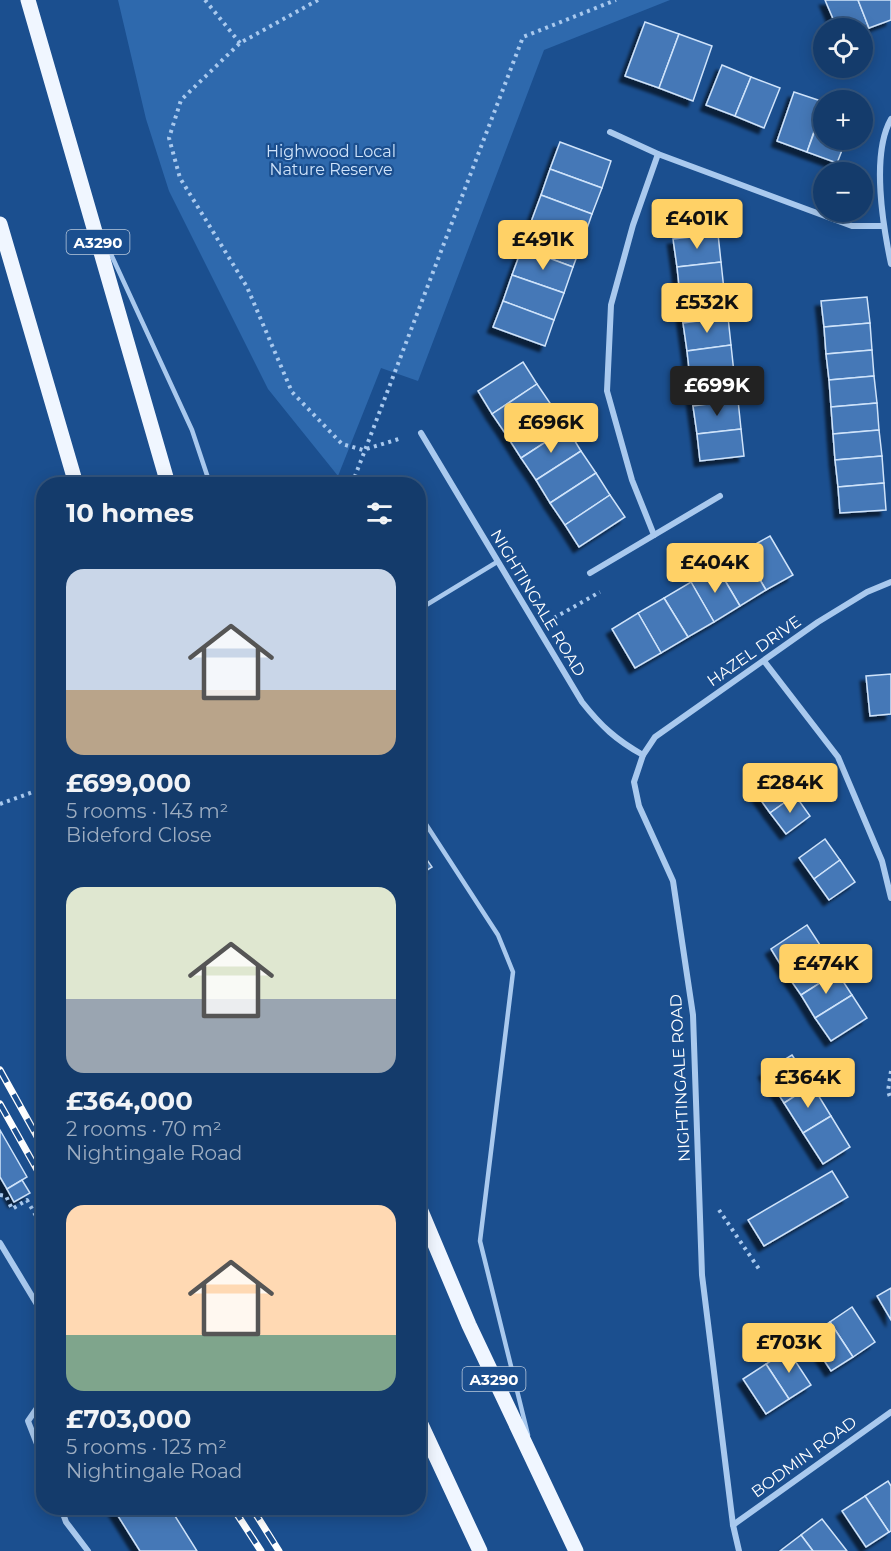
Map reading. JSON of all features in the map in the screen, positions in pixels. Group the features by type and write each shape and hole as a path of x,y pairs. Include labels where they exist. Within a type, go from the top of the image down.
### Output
{"main road":[{"name":"A3290","path":"28,0 166,477"},
{"path":"0,224 74,477"},
{"name":"A3290","path":"426,1223 469,1325 576,1551"},
{"path":"426,1435 480,1551"}],"street":[{"path":"891,119 885,129 881,167 883,226 891,264"},
{"path":"610,132 658,154 852,226 883,226"},
{"path":"654,535 632,480 607,392 611,305 633,225 658,154"},
{"name":"NIGHTINGALE ROAD","path":"421,433 582,702 601,726 628,747 643,755 634,782 636,794 639,806 673,882 693,1015 702,1275 733,1525 739,1551"},
{"path":"590,573 720,496"},
{"name":"HAZEL DRIVE","path":"643,755 655,737 818,622 867,592 891,582"},
{"path":"764,661 838,757 882,861 891,898"},
{"path":"0,1243 36,1303"},
{"path":"36,1410 28,1421 36,1442"},
{"name":"BODMIN ROAD","path":"733,1525 891,1412"},
{"path":"64,1515 66,1522 88,1551"}],"lane":[{"path":"84,196 192,430 208,477"},
{"path":"426,605 497,562"},
{"path":"426,824 498,934 513,972 480,1241 537,1471"}],"path":[{"path":"206,0 240,43"},
{"path":"318,0 240,43 181,100 169,138 180,178 247,286 292,392 342,444 363,450 421,433"},
{"path":"354,477 523,37 616,0"},
{"path":"537,627 600,592 590,573"},
{"path":"0,804 36,791"},
{"path":"891,1071 888,1091 891,1100"},
{"path":"699,1180 761,1272"},
{"path":"0,1195 6,1196 12,1209 27,1200 36,1216"}],"green space":[{"name":"Highwood Local Nature Reserve","path":"118,0 670,0 544,50 418,381 381,368 338,476 268,389 169,191 146,119"}],"building":[{"path":"825,0 858,0 865,18 833,18"},
{"path":"858,0 891,0 891,20 873,27 873,18 865,18"},
{"path":"645,22 679,34 659,88 625,76"},
{"path":"679,34 712,46 693,101 659,88"},
{"path":"722,65 751,77 735,116 706,105"},
{"path":"751,77 780,88 764,128 735,116"},
{"path":"794,92 813,98 813,134 807,152 777,141"},
{"path":"813,136 813,150 842,150 837,162 807,152"},
{"path":"560,142 611,161 602,188 550,169"},
{"path":"550,169 602,188 592,214 541,195"},
{"path":"541,195 592,214 583,240 531,222"},
{"path":"531,222 583,240 573,267 522,248"},
{"path":"718,234 721,262 677,267 673,239"},
{"path":"522,248 573,267 564,293 512,275"},
{"path":"721,262 724,290 680,295 677,267"},
{"path":"512,275 564,293 554,320 503,301"},
{"path":"724,290 728,317 683,323 680,295"},
{"path":"867,297 870,323 824,327 821,301"},
{"path":"503,301 554,320 545,346 493,327"},
{"path":"728,317 731,345 687,351 683,323"},
{"path":"870,323 872,350 826,354 824,327"},
{"path":"731,345 734,373 690,378 687,351"},
{"path":"872,350 874,376 829,380 826,354"},
{"path":"523,362 537,384 492,414 478,391"},
{"path":"734,373 738,400 693,406 690,378"},
{"path":"874,376 877,403 831,407 829,380"},
{"path":"537,384 552,406 507,436 492,414"},
{"path":"738,400 741,429 697,434 693,406"},
{"path":"877,403 879,430 833,434 831,407"},
{"path":"552,406 567,428 521,458 507,436"},
{"path":"567,428 581,451 536,480 521,458"},
{"path":"741,429 744,456 700,461 697,434"},
{"path":"879,430 882,456 835,460 833,434"},
{"path":"581,451 596,473 550,503 536,480"},
{"path":"882,456 884,483 838,487 835,460"},
{"path":"596,473 610,495 565,525 550,503"},
{"path":"884,483 886,510 840,513 838,487"},
{"path":"610,495 625,517 579,547 565,525"},
{"path":"770,536 793,575 766,590 743,551"},
{"path":"743,551 766,590 740,606 717,567"},
{"path":"717,567 740,606 714,622 691,582"},
{"path":"691,582 714,622 688,637 664,598"},
{"path":"664,598 688,637 661,653 638,613"},
{"path":"638,613 661,653 635,668 612,629"},
{"path":"891,674 891,714 870,716 866,676"},
{"path":"780,774 795,795 770,813 755,792"},
{"path":"795,795 810,816 786,834 770,813"},
{"path":"825,839 840,860 814,879 799,858"},
{"path":"426,858 432,867 426,871"},
{"path":"840,860 855,882 829,900 814,879"},
{"path":"807,925 822,948 785,972 771,949"},
{"path":"822,948 837,972 801,995 785,972"},
{"path":"837,972 852,995 815,1018 801,995"},
{"path":"852,995 867,1018 831,1041 815,1018"},
{"path":"792,1055 812,1085 784,1103 764,1072"},
{"path":"812,1085 831,1116 803,1133 784,1103"},
{"path":"831,1116 850,1147 823,1164 803,1133"},
{"path":"0,1130 27,1177 7,1189 0,1177"},
{"path":"832,1171 848,1197 764,1246 748,1220"},
{"path":"22,1180 30,1193 14,1202 7,1189"},
{"path":"891,1288 891,1320 877,1296"},
{"path":"852,1307 875,1342 853,1357 830,1322"},
{"path":"830,1322 853,1357 831,1371 808,1336"},
{"path":"788,1350 811,1385 789,1399 766,1364"},
{"path":"766,1364 789,1399 766,1414 743,1379"},
{"path":"888,1481 891,1486 891,1531 889,1532 865,1496"},
{"path":"865,1496 889,1532 866,1547 842,1511"},
{"path":"117,1515 174,1515 197,1551 140,1551"},
{"path":"822,1519 847,1551 813,1551 801,1535"},
{"path":"801,1535 813,1551 780,1551"}],"railway":[{"path":"0,1070 36,1135"},
{"path":"0,1104 36,1168"},
{"path":"238,1515 261,1551"},
{"path":"256,1515 279,1551"}]}
